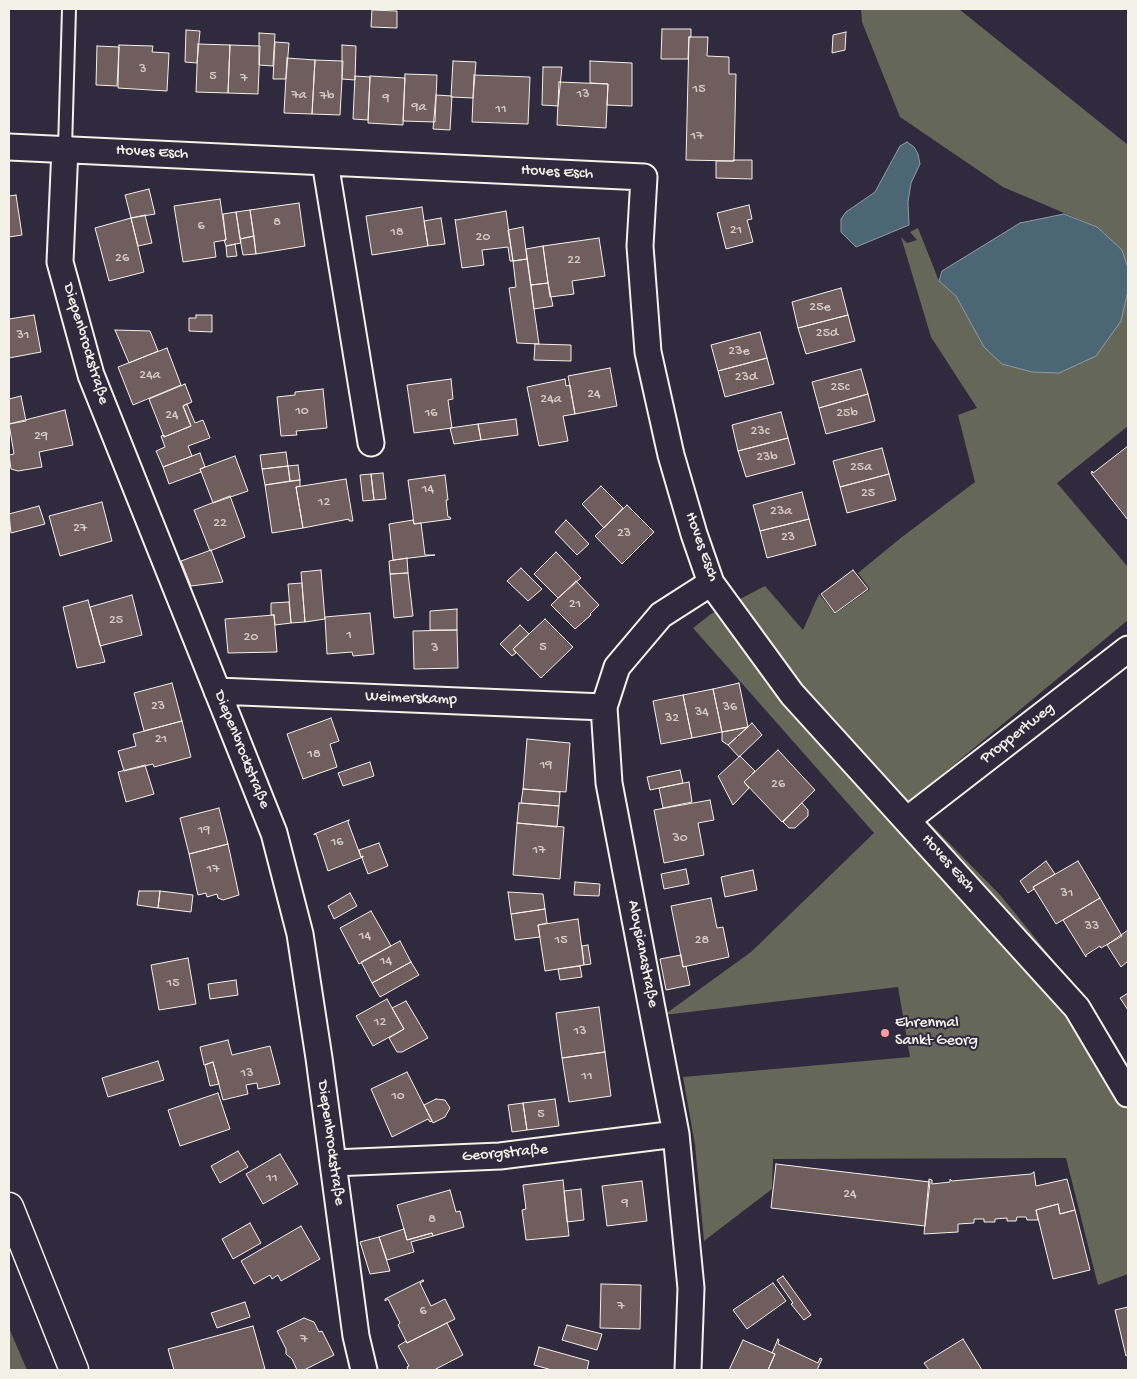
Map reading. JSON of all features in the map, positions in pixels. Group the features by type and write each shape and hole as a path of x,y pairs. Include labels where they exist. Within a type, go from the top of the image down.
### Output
{"main road":[{"path":"9,1207 74,1370"}],"street":[{"name":"Hoves Esch","path":"9,147 65,148 644,177 640,246 648,352 671,455 694,534 711,582 792,694 1077,1008 1128,1094"},
{"name":"Diepenbrockstraße","path":"65,148 60,262 91,374 274,833 300,934 356,1336 364,1370"},
{"path":"325,162 371,443"},
{"name":"Aloysianastraße","path":"688,1370 691,1288 676,1134 609,783 604,707 617,667 661,615 711,582"},
{"name":"Proppertweg","path":"907,820 1128,649"},
{"name":"Weimerskamp","path":"217,691 604,707"},
{"name":"Georgstraße","path":"333,1163 500,1156 676,1134"}],"lane":[{"path":"65,148 69,9"}],"green space":[{"path":"861,9 959,9 1128,145 1128,268 1122,250 1097,227 1003,187 900,117 862,22"},
{"path":"918,228 939,281 956,296 984,347 1002,364 1032,372 1059,373 1121,321 1128,291 1128,426 1057,483 1128,567 1128,620 909,802 1001,896 1079,992 1128,1066 1128,1274 1098,1285 1066,1158 773,1159 772,1189 704,1241 695,1145 683,1077 910,1057 898,987 664,1015 751,952 874,833 693,628 711,614 765,586 803,630 819,594 835,614 870,589 858,573 975,482 958,415 977,408 931,337 901,237 907,243 917,240 910,232"},
{"path":"9,1328 27,1370 9,1370"}],"water":[{"path":"907,142 914,147 920,164 911,183 908,202 909,225 856,247 841,232 841,219 846,212 875,192 900,146"},
{"path":"1064,214 1097,227 1122,250 1128,268 1128,291 1121,321 1096,356 1059,373 1032,372 1002,364 984,347 956,296 939,281 942,271 1020,223"}],"building":[{"path":"372,10 397,11 397,28 371,27"},
{"path":"662,29 691,29 688,59 661,59"},
{"path":"186,30 200,31 197,63 185,62"},
{"path":"846,32 845,50 832,53 833,35"},
{"path":"259,33 275,34 273,66 259,65"},
{"path":"689,37 708,37 707,56 729,57 729,74 736,74 734,161 686,160"},
{"path":"275,42 289,43 286,79 273,79"},
{"path":"198,44 230,45 228,93 196,92"},
{"path":"119,45 153,46 152,52 169,53 167,91 118,88"},
{"path":"230,45 260,46 258,94 228,93"},
{"path":"342,45 356,46 355,80 342,79"},
{"path":"97,46 119,47 117,86 96,85"},
{"path":"287,58 315,60 312,114 284,113"},
{"path":"315,60 343,61 340,115 312,114"},
{"path":"453,61 476,62 473,98 451,97"},
{"path":"590,61 632,63 632,106 607,105 608,84 590,83"},
{"path":"543,67 562,67 558,106 542,105"},
{"path":"405,74 437,75 435,122 403,121"},
{"path":"474,75 530,77 528,124 472,122"},
{"path":"355,76 370,77 368,120 353,119"},
{"path":"370,76 405,78 403,125 368,123"},
{"path":"559,82 608,84 606,128 557,125"},
{"path":"436,95 452,96 450,130 433,129"},
{"path":"752,160 752,179 716,178 716,161"},
{"path":"149,189 155,214 131,218 125,195"},
{"path":"16,195 22,235 9,237 9,196"},
{"path":"220,199 226,240 214,242 216,257 183,262 174,206"},
{"path":"299,203 305,246 256,254 250,210"},
{"path":"749,205 752,219 747,220 753,242 726,249 717,213"},
{"path":"422,207 428,246 372,255 366,216"},
{"path":"250,210 254,236 240,239 236,212"},
{"path":"506,211 513,261 510,261 508,247 482,250 484,265 462,268 455,219"},
{"path":"236,212 241,243 226,246 223,214"},
{"path":"145,215 152,243 138,246 131,218"},
{"path":"131,218 144,272 109,281 95,228"},
{"path":"441,218 445,244 428,246 424,221"},
{"path":"523,227 527,259 513,261 508,230"},
{"path":"254,236 256,254 243,255 240,239"},
{"path":"599,238 605,276 572,281 574,294 550,297 543,246"},
{"path":"235,244 237,256 227,257 226,246"},
{"path":"543,246 548,283 531,285 526,249"},
{"path":"527,259 539,344 517,343 509,288 516,287 513,261"},
{"path":"548,283 553,306 534,309 531,285"},
{"path":"841,288 848,315 798,328 792,302"},
{"path":"34,315 41,352 9,358 9,319"},
{"path":"196,315 212,315 212,332 189,331 189,318 196,318"},
{"path":"848,315 855,341 806,354 798,328"},
{"path":"115,330 150,331 158,351 129,363"},
{"path":"760,332 767,358 718,371 711,345"},
{"path":"535,344 571,345 571,361 534,360"},
{"path":"167,348 181,385 133,405 118,367"},
{"path":"767,358 774,384 725,397 718,371"},
{"path":"610,368 617,406 575,414 568,376"},
{"path":"861,369 868,394 819,408 812,382"},
{"path":"451,379 453,399 448,400 452,428 414,433 407,385"},
{"path":"565,379 566,386 570,385 575,414 563,416 568,441 539,446 527,387"},
{"path":"185,384 192,402 183,406 191,426 164,437 149,399"},
{"path":"323,389 327,428 296,431 297,435 281,436 277,397 295,395 295,392"},
{"path":"868,394 875,421 826,434 819,408"},
{"path":"21,396 26,421 9,424 9,399"},
{"path":"187,404 195,423 203,420 210,438 188,446 192,456 163,467 156,451 165,447 161,436 164,435 164,437 191,426 183,406"},
{"path":"65,410 73,445 39,452 42,467 18,471 11,469 9,455 14,454 9,424"},
{"path":"781,412 788,438 738,451 732,425"},
{"path":"516,419 518,435 481,440 478,424"},
{"path":"478,424 481,440 454,444 450,428"},
{"path":"788,438 795,464 746,477 738,451"},
{"path":"1128,446 1128,520 1091,473"},
{"path":"882,448 889,474 840,487 833,461"},
{"path":"286,452 288,466 262,469 260,455"},
{"path":"200,453 205,467 200,469 201,472 169,484 163,467"},
{"path":"235,456 248,491 213,503 200,469"},
{"path":"298,465 300,480 290,481 288,466"},
{"path":"288,466 290,481 265,485 262,469"},
{"path":"383,473 386,499 374,500 371,474"},
{"path":"371,474 374,500 363,501 360,475"},
{"path":"889,474 896,500 847,513 840,487"},
{"path":"445,475 448,517 451,519 414,524 408,480"},
{"path":"346,479 353,521 349,521 349,519 303,528 296,487"},
{"path":"300,480 300,486 296,487 303,528 272,533 265,485"},
{"path":"601,486 623,508 604,528 582,504"},
{"path":"802,492 809,519 760,531 753,505"},
{"path":"230,496 245,537 210,551 194,510"},
{"path":"102,502 112,541 60,556 49,516"},
{"path":"627,505 654,532 622,564 595,536"},
{"path":"39,506 45,524 11,533 9,514"},
{"path":"809,519 816,545 767,558 760,531"},
{"path":"413,520 414,524 421,523 425,555 435,555 393,560 389,524"},
{"path":"566,520 589,544 577,555 555,532"},
{"path":"211,550 223,582 191,586 181,561"},
{"path":"556,552 581,578 558,598 534,574"},
{"path":"407,558 408,573 390,574 389,561"},
{"path":"521,568 542,589 528,601 507,581"},
{"path":"321,570 325,619 305,622 301,572"},
{"path":"853,570 868,589 835,613 821,594"},
{"path":"408,573 413,616 394,618 390,574"},
{"path":"576,581 599,605 575,629 551,605"},
{"path":"302,583 305,622 291,623 288,584"},
{"path":"132,595 142,635 100,646 90,607"},
{"path":"88,600 105,662 77,668 63,607"},
{"path":"289,602 291,623 275,625 274,615 271,615 271,603"},
{"path":"457,609 457,630 430,630 430,611"},
{"path":"370,613 374,654 353,656 352,652 327,654 325,617"},
{"path":"274,615 277,652 228,653 225,619"},
{"path":"545,619 573,647 541,678 513,649"},
{"path":"520,625 529,634 513,649 516,653 512,656 500,644"},
{"path":"457,630 458,668 414,669 413,631"},
{"path":"172,683 182,721 144,731 134,693"},
{"path":"739,683 748,727 722,732 713,689"},
{"path":"713,689 722,732 692,738 683,695"},
{"path":"683,695 692,738 661,744 653,701"},
{"path":"331,718 339,741 330,744 337,767 303,779 287,734"},
{"path":"182,721 191,757 154,767 153,764 124,771 118,751 136,746 133,734"},
{"path":"752,723 762,735 739,757 728,745"},
{"path":"748,727 728,745 722,741 722,732"},
{"path":"527,739 570,743 566,792 523,789"},
{"path":"778,750 815,790 782,822 744,782"},
{"path":"740,756 755,771 744,782 749,788 733,805 718,776"},
{"path":"370,762 374,776 343,786 338,773"},
{"path":"145,765 154,794 126,802 118,772"},
{"path":"680,770 683,783 650,790 647,777"},
{"path":"689,782 692,802 663,808 659,788"},
{"path":"523,789 560,792 559,806 521,803"},
{"path":"710,800 714,820 698,823 704,855 664,863 654,810"},
{"path":"519,803 559,806 557,827 517,823"},
{"path":"802,803 808,810 808,816 795,828 789,828 783,822"},
{"path":"219,808 228,844 189,854 180,818"},
{"path":"349,820 348,822 361,857 363,857 328,871 316,834 314,834"},
{"path":"517,823 564,827 560,879 513,875"},
{"path":"379,843 388,866 368,874 363,856 361,857 359,850"},
{"path":"228,844 239,895 223,900 218,898 217,894 207,897 206,893 198,895 189,854"},
{"path":"1046,861 1055,874 1033,887 1034,889 1028,893 1020,881"},
{"path":"1078,861 1100,898 1056,924 1033,887"},
{"path":"686,869 689,884 664,889 661,874"},
{"path":"753,870 757,890 725,897 721,877"},
{"path":"575,882 600,884 599,896 574,895"},
{"path":"139,891 160,891 158,908 137,905"},
{"path":"160,891 193,895 191,912 158,908"},
{"path":"508,892 543,894 545,909 511,914"},
{"path":"350,893 357,906 334,919 328,906"},
{"path":"711,898 717,928 723,927 729,957 683,967 671,906"},
{"path":"1100,898 1122,936 1101,948 1100,946 1086,955 1086,957 1063,920"},
{"path":"545,909 547,923 538,925 540,937 515,940 511,914"},
{"path":"371,911 391,946 359,964 340,928"},
{"path":"578,919 584,965 545,971 538,925"},
{"path":"1128,930 1128,961 1121,967 1107,945"},
{"path":"400,941 411,962 372,983 361,962"},
{"path":"588,945 591,964 584,965 582,946"},
{"path":"681,955 683,967 686,966 690,985 666,990 660,959"},
{"path":"188,958 196,1004 159,1010 151,965"},
{"path":"411,962 419,975 380,997 372,983"},
{"path":"580,966 582,977 560,980 558,969"},
{"path":"236,980 238,995 210,999 208,984"},
{"path":"1128,993 1128,1010 1120,998"},
{"path":"387,999 404,1029 373,1046 356,1016"},
{"path":"406,1001 428,1038 402,1052 397,1052 389,1038 404,1029 392,1008"},
{"path":"599,1007 605,1052 562,1058 556,1013"},
{"path":"228,1040 232,1055 270,1046 280,1084 258,1089 257,1083 246,1085 248,1094 223,1100 213,1062 204,1065 200,1047"},
{"path":"605,1052 611,1096 569,1102 562,1058"},
{"path":"158,1061 164,1080 108,1097 102,1078"},
{"path":"213,1062 219,1084 210,1086 205,1065"},
{"path":"407,1072 432,1121 430,1122 428,1119 392,1137 371,1089"},
{"path":"218,1093 230,1129 180,1146 168,1110"},
{"path":"436,1099 445,1100 450,1108 445,1117 433,1123 424,1105"},
{"path":"555,1099 559,1126 527,1130 523,1103"},
{"path":"523,1103 527,1130 512,1132 508,1105"},
{"path":"238,1151 248,1167 220,1183 211,1166"},
{"path":"280,1154 298,1184 263,1204 246,1174"},
{"path":"776,1164 930,1182 925,1226 771,1208"},
{"path":"1034,1172 1036,1186 1067,1179 1075,1210 1060,1214 1058,1204 1036,1210 1038,1220 1027,1220 1026,1217 1017,1217 1016,1221 1007,1221 1007,1218 995,1219 995,1222 984,1222 984,1219 974,1219 974,1223 958,1224 958,1232 924,1234 929,1179 932,1180 932,1184 950,1182 950,1179 952,1181 1031,1174"},
{"path":"563,1180 569,1236 526,1240 522,1210 526,1209 523,1185"},
{"path":"642,1181 647,1221 607,1226 602,1186"},
{"path":"581,1189 584,1220 567,1222 564,1191"},
{"path":"450,1190 456,1212 460,1211 464,1227 433,1236 432,1233 407,1240 397,1205"},
{"path":"1058,1204 1060,1214 1075,1210 1090,1270 1053,1279 1036,1210"},
{"path":"250,1223 261,1243 233,1259 222,1239"},
{"path":"301,1226 320,1259 281,1281 278,1275 272,1279 270,1275 254,1284 241,1261"},
{"path":"404,1229 407,1240 432,1233 433,1236 411,1242 414,1252 387,1260 379,1237"},
{"path":"379,1237 390,1271 370,1274 360,1242"},
{"path":"783,1276 811,1315 804,1320 791,1304 793,1303 777,1280"},
{"path":"423,1280 420,1283 431,1306 445,1299 455,1319 407,1343 398,1325 400,1323 388,1299 385,1301 385,1299"},
{"path":"773,1283 786,1301 747,1329 733,1310"},
{"path":"601,1284 641,1285 640,1329 600,1328"},
{"path":"245,1302 250,1317 217,1328 211,1313"},
{"path":"1128,1307 1128,1355 1126,1356 1115,1310"},
{"path":"304,1318 314,1322 319,1332 322,1331 334,1355 304,1370 297,1370 292,1359 286,1354 286,1349 277,1331"},
{"path":"447,1323 463,1355 434,1370 408,1370 407,1367 409,1366 398,1346"},
{"path":"567,1325 602,1334 597,1350 562,1340"},
{"path":"253,1326 265,1369 174,1370 168,1349"},
{"path":"778,1339 778,1344 818,1363 820,1358 822,1359 817,1370 768,1370 775,1354 772,1353"},
{"path":"963,1339 982,1370 929,1370 924,1363"},
{"path":"743,1340 775,1354 768,1370 729,1370"},
{"path":"539,1347 589,1361 587,1370 552,1370 534,1365"}],"place":[{"name":"Ehrenmal Sankt Georg","path":"885,1033"}]}
